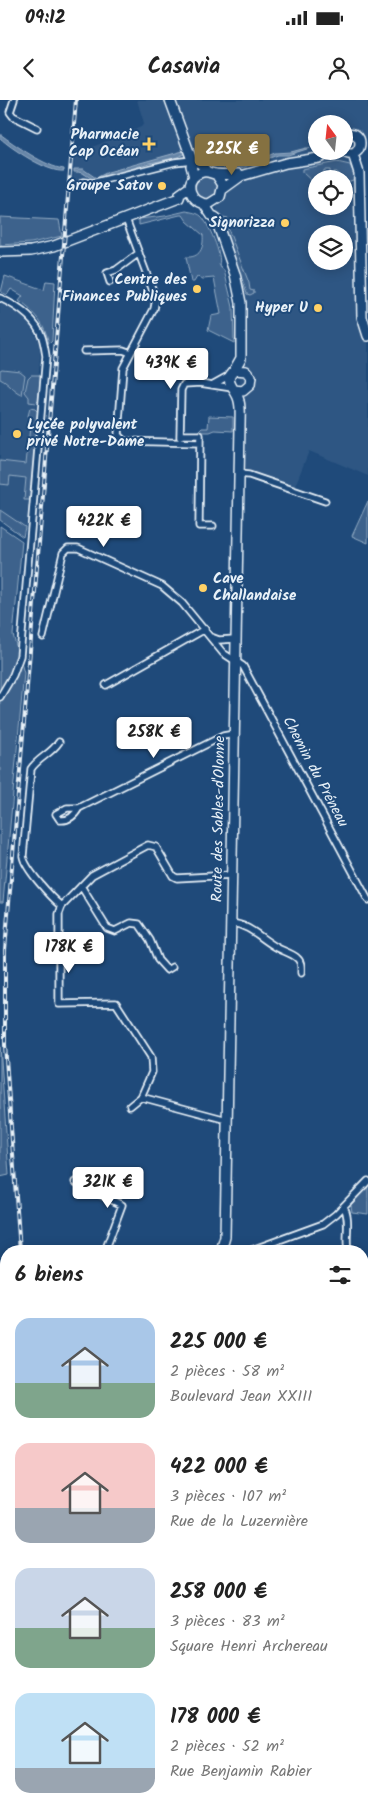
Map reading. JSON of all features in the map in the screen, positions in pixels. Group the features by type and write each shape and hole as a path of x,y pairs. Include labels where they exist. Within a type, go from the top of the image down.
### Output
{"main road":[{"path":"0,252 31,251 54,246 179,198 190,187 194,177 191,166 192,160 170,100"},
{"path":"364,139 359,149 353,154 359,173 365,262 362,317 368,336"},
{"path":"192,160 221,181 223,189"},
{"path":"215,218 217,200 223,189 241,176 286,163 308,160"},
{"path":"194,177 203,172 239,174 241,176"},
{"path":"190,187 194,199"},
{"path":"179,198 194,199 204,204 215,218 235,274 240,294 241,358 251,380 247,389 240,391 233,389 229,383 241,358"},
{"path":"204,204 214,203 217,200"},
{"path":"232,374 240,369 248,372"},
{"name":"Route des Sables-d'Olonne","path":"233,389 240,402"},
{"name":"Route des Sables-d'Olonne","path":"223,1245 225,1237 240,402 247,389"},
{"name":"Route des Sables-d'Olonne","path":"225,1237 227,1245"}],"street":[{"path":"14,100 10,112 12,116 37,128"},
{"path":"83,182 92,184 175,162 192,160"},
{"path":"126,219 156,299 154,309 123,368 118,435 122,440 200,442"},
{"path":"110,282 107,273 116,270 139,253"},
{"path":"0,298 16,306 30,318 42,336 46,356 20,656 13,675 0,697"},
{"path":"84,351 123,350 131,353"},
{"path":"211,385 224,380 232,374"},
{"path":"180,442 182,386 187,383 233,389"},
{"path":"180,435 200,435 199,526 213,526"},
{"path":"239,474 249,475 325,501"},
{"name":"Chemin du Préneau","path":"43,636 63,553 72,547 156,582 182,603 223,653 244,666 368,900"},
{"path":"106,685 205,629"},
{"path":"211,637 219,640 235,639"},
{"path":"79,808 223,736 234,734"},
{"path":"59,742 55,749 36,762 31,769 23,856 31,871 52,897 62,906"},
{"path":"130,1106 141,1097 152,1072 151,1057 116,1003 59,1004 59,914 62,906 96,873 148,845 156,847 174,876 178,878 232,875"},
{"path":"81,886 107,928 115,931 132,923 139,924 150,940 158,960 167,970 172,967"},
{"path":"231,922 251,929 276,947 298,958 301,964 301,973"},
{"path":"141,1097 227,1120"},
{"path":"266,1245 324,1224 344,1207 368,1181"},
{"path":"74,1182 122,1205 108,1245"},
{"path":"344,1207 346,1209 349,1231 348,1245"}],"shaded area":[{"path":"137,100 368,100 368,137 360,141 355,160 362,317 368,336 368,476 309,451 293,491 239,474 241,314 217,215 217,200 222,193 192,160 92,183 73,181 74,147 90,148 141,127 144,123"},
{"path":"0,134 31,155 64,169 64,171 49,168 21,154 0,138"},
{"path":"308,148 288,155 278,155 236,170 212,161 200,151 212,154 223,161 235,162 257,160 275,153"},
{"path":"183,151 184,154 175,158 149,163 100,179 93,179 82,173 74,172 74,169 83,169 96,178 108,172"},
{"path":"337,162 350,165 352,170 308,170 308,178 302,172 302,169"},
{"path":"206,175 215,178 218,187 215,196 206,199 197,196 194,187 197,178"},
{"path":"186,211 196,213 204,219 214,240 219,254 219,264 224,270 233,307 234,343 208,330 211,316 221,314 214,278 203,279 197,277 194,282 191,282 186,257 198,254 202,248 203,235 183,215 139,225 139,219"},
{"path":"0,217 59,220 62,236 31,243 0,245"},
{"path":"223,217 228,218 225,221 250,290 254,291 250,295 247,294 223,224"},
{"path":"5,276 44,290 46,281 55,282 52,341 49,344 39,319 19,301 23,296 11,289 7,295 1,292"},
{"name":"Lycée polyvalent privé Notre-Dame","path":"0,303 18,313 29,323 41,346 26,531 0,511"},
{"path":"0,370 20,371 25,375 22,395 0,379"},
{"path":"31,375 39,375 41,379 39,400 36,403 29,402 29,397 25,392 28,378"},
{"path":"30,408 38,412 31,500 24,500 26,478 10,476 9,485 0,484 0,461 26,464 31,417 28,416"},
{"path":"209,416 233,417 233,431 215,430 198,432 202,428 208,428"},
{"path":"368,501 368,543 352,536"},
{"path":"0,510 25,527 23,537 0,520"},
{"path":"0,526 22,541 13,635 24,673 3,902 0,902"},
{"path":"0,1045 9,1175 0,1177"},
{"path":"368,1186 368,1214 352,1212 351,1205"}],"railway":[{"path":"20,1245 5,1045 5,950 76,100"}],"place":[{"name":"Pharmacie Cap Océan","path":"149,144"},
{"name":"Groupe Satov","path":"162,186"},
{"name":"Signorizza","path":"285,223"},
{"name":"Centre des Finances Publiques","path":"197,289"},
{"name":"Hyper U","path":"318,308"},
{"name":"Lycée polyvalent privé Notre-Dame","path":"17,434"},
{"name":"Cave Challandaise","path":"203,588"}]}
